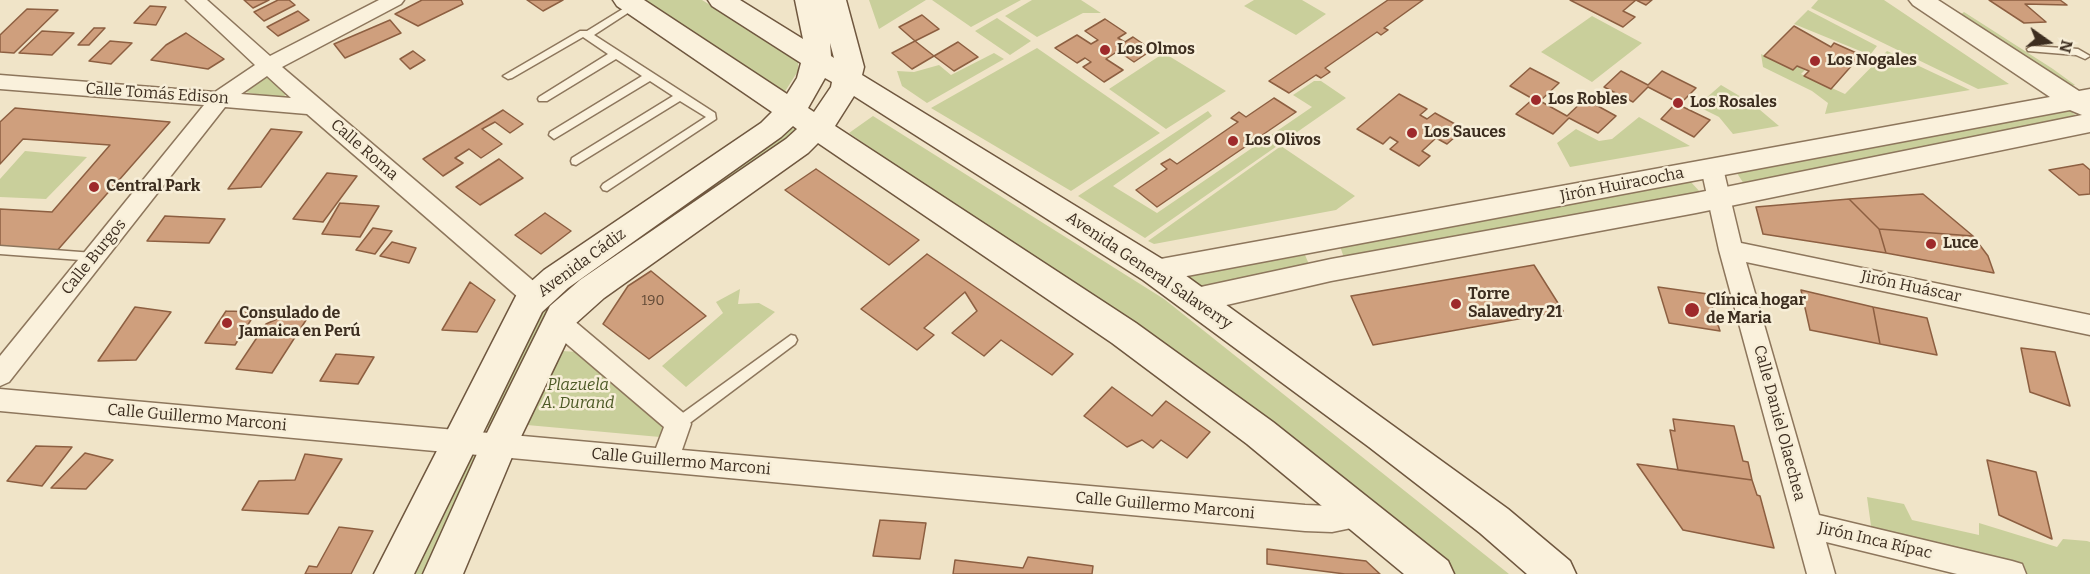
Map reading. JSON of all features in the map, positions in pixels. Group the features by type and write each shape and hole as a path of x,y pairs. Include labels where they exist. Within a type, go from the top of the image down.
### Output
{"main road":[{"name":"Avenida General Salaverry","path":"720,0 1155,271 1485,514 1556,574"},
{"path":"630,3 1124,333 1260,433 1434,574"},
{"path":"805,118 807,86 816,60 818,45 812,4"},
{"path":"805,118 836,104 847,80 850,57 812,4"},
{"name":"Avenida Cádiz","path":"394,574 524,311 546,309 581,298 797,146 805,118"},
{"name":"Avenida Cádiz","path":"443,574 499,445 546,309"}],"street":[{"name":"Calle Roma","path":"196,0 313,107 678,424"},
{"name":"Calle Burgos","path":"0,375 221,98 269,65 394,0"},
{"path":"1921,0 2086,99"},
{"path":"1955,0 2032,49 2086,99"},
{"name":"Calle Tomás Edison","path":"0,82 313,107"},
{"name":"Jirón Huiracocha","path":"1155,271 2086,99"},
{"path":"1948,123 1975,147"},
{"name":"Jirón Huiracocha","path":"1196,300 1331,270 1718,198 2090,123"},
{"name":"Calle Daniel Olaechea","path":"1712,168 1731,250 1821,574"},
{"path":"1318,242 1331,270"},
{"name":"Jirón Huáscar","path":"1731,250 2090,325"},
{"name":"Calle Guillermo Marconi","path":"0,400 1319,520 1361,513"},
{"path":"665,460 678,424"},
{"name":"Jirón Inca Rípac","path":"1807,525 2012,574"}],"lane":[{"path":"587,35 630,3"},
{"path":"508,76 580,33 587,35 711,116 711,119 607,187"},
{"path":"2032,49 2084,53"},
{"path":"543,99 616,54"},
{"path":"554,135 650,76"},
{"path":"576,161 681,96"},
{"path":"0,250 94,257"},
{"path":"678,424 791,340"}],"green space":[{"path":"638,0 702,0 798,59 798,71 784,93"},
{"path":"869,0 926,0 879,29"},
{"path":"932,0 1021,0 971,27"},
{"path":"1032,0 1081,0 1101,13 1083,13 1037,37 1005,16"},
{"path":"1254,0 1302,0 1326,14 1296,35 1244,6"},
{"path":"1818,0 1884,0 2009,84 1978,89 1811,8"},
{"path":"1808,10 1877,46 1870,55 1794,24"},
{"path":"1964,12 2075,85 2065,88 1956,18"},
{"path":"1592,16 1642,43 1592,82 1541,52"},
{"path":"997,18 1031,41 1010,55 975,31"},
{"path":"1037,48 1160,133 1071,191 931,108"},
{"path":"1887,51 1970,90 1825,114 1828,103 1812,91 1763,67 1761,54 1789,68 1793,64 1805,70 1801,74 1845,94"},
{"path":"994,53 1004,59 927,103 902,86 897,71 914,72 939,65 951,75"},
{"path":"1164,53 1226,91 1166,129 1109,89"},
{"path":"267,76 289,92 283,97 271,97 245,92 259,78"},
{"path":"1314,81 1321,81 1346,98 1145,238 1078,196 1208,111 1212,116 1113,186 1157,213 1312,107 1293,95"},
{"path":"1721,85 1753,104 1779,126 1733,134 1719,117 1697,106"},
{"path":"2064,106 2083,121 1744,184 1735,170"},
{"path":"873,116 1164,299 1509,574 1448,574 1133,329 849,133"},
{"path":"1639,117 1690,146 1570,167 1557,143 1576,129 1599,141 1612,139"},
{"path":"799,128 804,131 571,293 498,425 489,428 480,425 545,301 789,129"},
{"path":"1281,146 1355,196 1336,210 1154,244 1148,241"},
{"path":"25,151 87,157 46,199 0,197 0,179"},
{"path":"1689,180 1702,194 1345,261 1340,246"},
{"path":"1305,255 1311,269 1204,288 1186,276"},
{"path":"740,289 738,304 759,303 775,312 686,387 662,366 723,313 716,302"},
{"name":"Plazuela A. Durand","path":"562,351 578,352 665,426 660,437 527,425"},
{"path":"465,454 485,454 429,574 408,574"},
{"path":"1867,497 1904,504 1912,520 1979,535 1979,523 2057,547 2063,539 2090,542 2090,574 2027,574 1872,533"}],"building":[{"path":"244,0 269,0 253,8"},
{"path":"278,0 289,0 295,5 264,21 254,12"},
{"path":"422,0 461,0 463,4 418,26 395,14"},
{"path":"527,0 563,0 543,11"},
{"name":"Los Olivos","path":"1388,0 1423,0 1384,28 1388,30 1381,35 1377,32 1325,68 1330,72 1321,78 1316,75 1289,93 1269,81"},
{"path":"1570,0 1636,0 1623,11 1635,17 1623,27"},
{"path":"1636,0 1652,0 1646,5"},
{"path":"1989,0 2060,0 2067,5 2025,4 2046,22 2024,23"},
{"path":"150,6 166,7 156,25 134,23"},
{"path":"27,9 58,10 14,53 0,52 0,35"},
{"path":"298,11 309,20 278,36 267,27"},
{"path":"922,15 939,29 915,41 899,27"},
{"name":"Los Olmos","path":"1105,19 1126,33 1118,38 1125,42 1133,37 1152,50 1134,62 1118,51 1106,59 1123,70 1104,82 1083,67 1091,62 1085,58 1077,63 1055,48 1077,35 1091,44 1098,40 1085,31"},
{"path":"390,20 401,33 345,58 334,44"},
{"name":"Los Nogales","path":"1794,26 1831,47 1834,43 1861,55 1831,89 1804,76 1809,71 1797,66 1793,70 1764,56"},
{"path":"94,28 105,28 89,45 78,45"},
{"path":"42,31 74,33 52,55 19,53"},
{"path":"186,33 224,59 208,69 151,60 166,45"},
{"path":"110,41 132,43 111,64 89,61"},
{"path":"915,41 934,56 912,69 892,53"},
{"path":"958,42 978,57 954,71 934,56"},
{"path":"413,51 425,60 410,69 400,59"},
{"name":"Los Robles","path":"1530,68 1559,83 1540,101 1567,116 1585,99 1616,116 1598,133 1569,118 1553,134 1516,114 1533,99 1510,86"},
{"name":"Los Rosales","path":"1621,71 1648,85 1662,71 1696,88 1679,105 1710,120 1694,137 1661,119 1677,102 1648,87 1633,102 1604,87"},
{"name":"Los Sauces","path":"1399,94 1427,109 1420,115 1427,119 1435,113 1464,129 1447,144 1436,138 1422,151 1430,156 1419,166 1390,149 1398,142 1390,137 1383,144 1357,129"},
{"name":"Los Olivos","path":"1274,98 1296,112 1157,207 1136,190 1167,169 1161,164 1170,159 1177,164 1238,122 1231,118 1239,112 1246,117"},
{"name":"Central Park","path":"15,108 170,122 55,253 0,247 0,209 52,212 110,145 23,139 0,164 0,122"},
{"path":"503,110 523,124 510,133 495,122 482,129 502,144 481,158 469,149 455,158 463,163 443,176 423,159"},
{"path":"271,129 302,132 261,187 228,189"},
{"path":"499,159 523,178 480,205 456,187"},
{"path":"2083,164 2090,170 2090,194 2079,195 2049,170"},
{"path":"816,169 919,240 889,265 785,190"},
{"path":"327,173 357,176 323,222 293,219"},
{"path":"1923,194 1973,236 1879,229 1849,199"},
{"path":"1849,199 1879,229 1886,253 1763,234 1756,207"},
{"path":"340,203 379,206 360,237 322,234"},
{"path":"545,213 571,231 541,254 515,235"},
{"path":"165,216 225,219 209,243 147,241"},
{"path":"373,228 392,231 375,254 356,250"},
{"name":"Luce","path":"1879,229 1973,236 1988,256 1994,273 1886,253"},
{"path":"392,242 416,248 409,263 380,256"},
{"path":"927,254 1073,354 1052,375 1001,340 984,356 952,333 977,311 965,292 924,328 934,335 917,350 861,309"},
{"name":"Torre Salavedry 21","path":"1534,265 1563,311 1373,345 1351,296"},
{"path":"651,271 706,316 649,359 603,324 628,286"},
{"path":"470,282 495,300 477,332 442,330"},
{"path":"1658,287 1708,294 1720,331 1669,323"},
{"path":"1801,290 1873,307 1880,344 1810,330"},
{"path":"135,307 171,312 136,360 98,361"},
{"path":"1873,307 1927,318 1937,355 1880,344"},
{"path":"226,311 256,312 235,345 205,343"},
{"path":"286,315 308,317 272,373 236,369 266,324"},
{"path":"2021,348 2055,352 2070,406 2030,392"},
{"path":"336,354 374,357 358,384 320,381"},
{"path":"1112,387 1152,416 1166,401 1210,432 1187,458 1161,440 1153,448 1142,440 1127,447 1084,416"},
{"path":"1673,419 1734,426 1743,461 1748,462 1752,480 1678,470 1670,430 1675,431"},
{"path":"36,446 72,447 42,486 7,481"},
{"path":"85,453 113,460 86,489 51,488"},
{"path":"305,454 342,459 308,514 242,510 259,481 295,480"},
{"path":"1987,460 2036,472 2052,539 1999,515"},
{"path":"1637,464 1752,480 1757,495 1760,496 1774,548 1683,530"},
{"path":"880,520 926,523 920,559 873,556"},
{"path":"339,527 373,531 351,574 305,574 309,566 317,567"},
{"path":"1267,549 1366,561 1380,574 1345,574 1267,564"},
{"path":"1028,557 1093,566 1092,574 953,574 955,560 1023,568"}],"place":[{"name":"Los Olmos","path":"1105,50"},
{"name":"Los Nogales","path":"1815,61"},
{"name":"Los Robles","path":"1536,100"},
{"name":"Los Rosales","path":"1678,103"},
{"name":"Los Sauces","path":"1412,133"},
{"name":"Los Olivos","path":"1233,141"},
{"name":"Central Park","path":"94,187"},
{"name":"Luce","path":"1931,244"},
{"name":"Torre Salavedry 21","path":"1456,304"},
{"name":"Clínica hogar de Maria","path":"1692,310"},
{"name":"Consulado de Jamaica en Perú","path":"227,323"}]}
